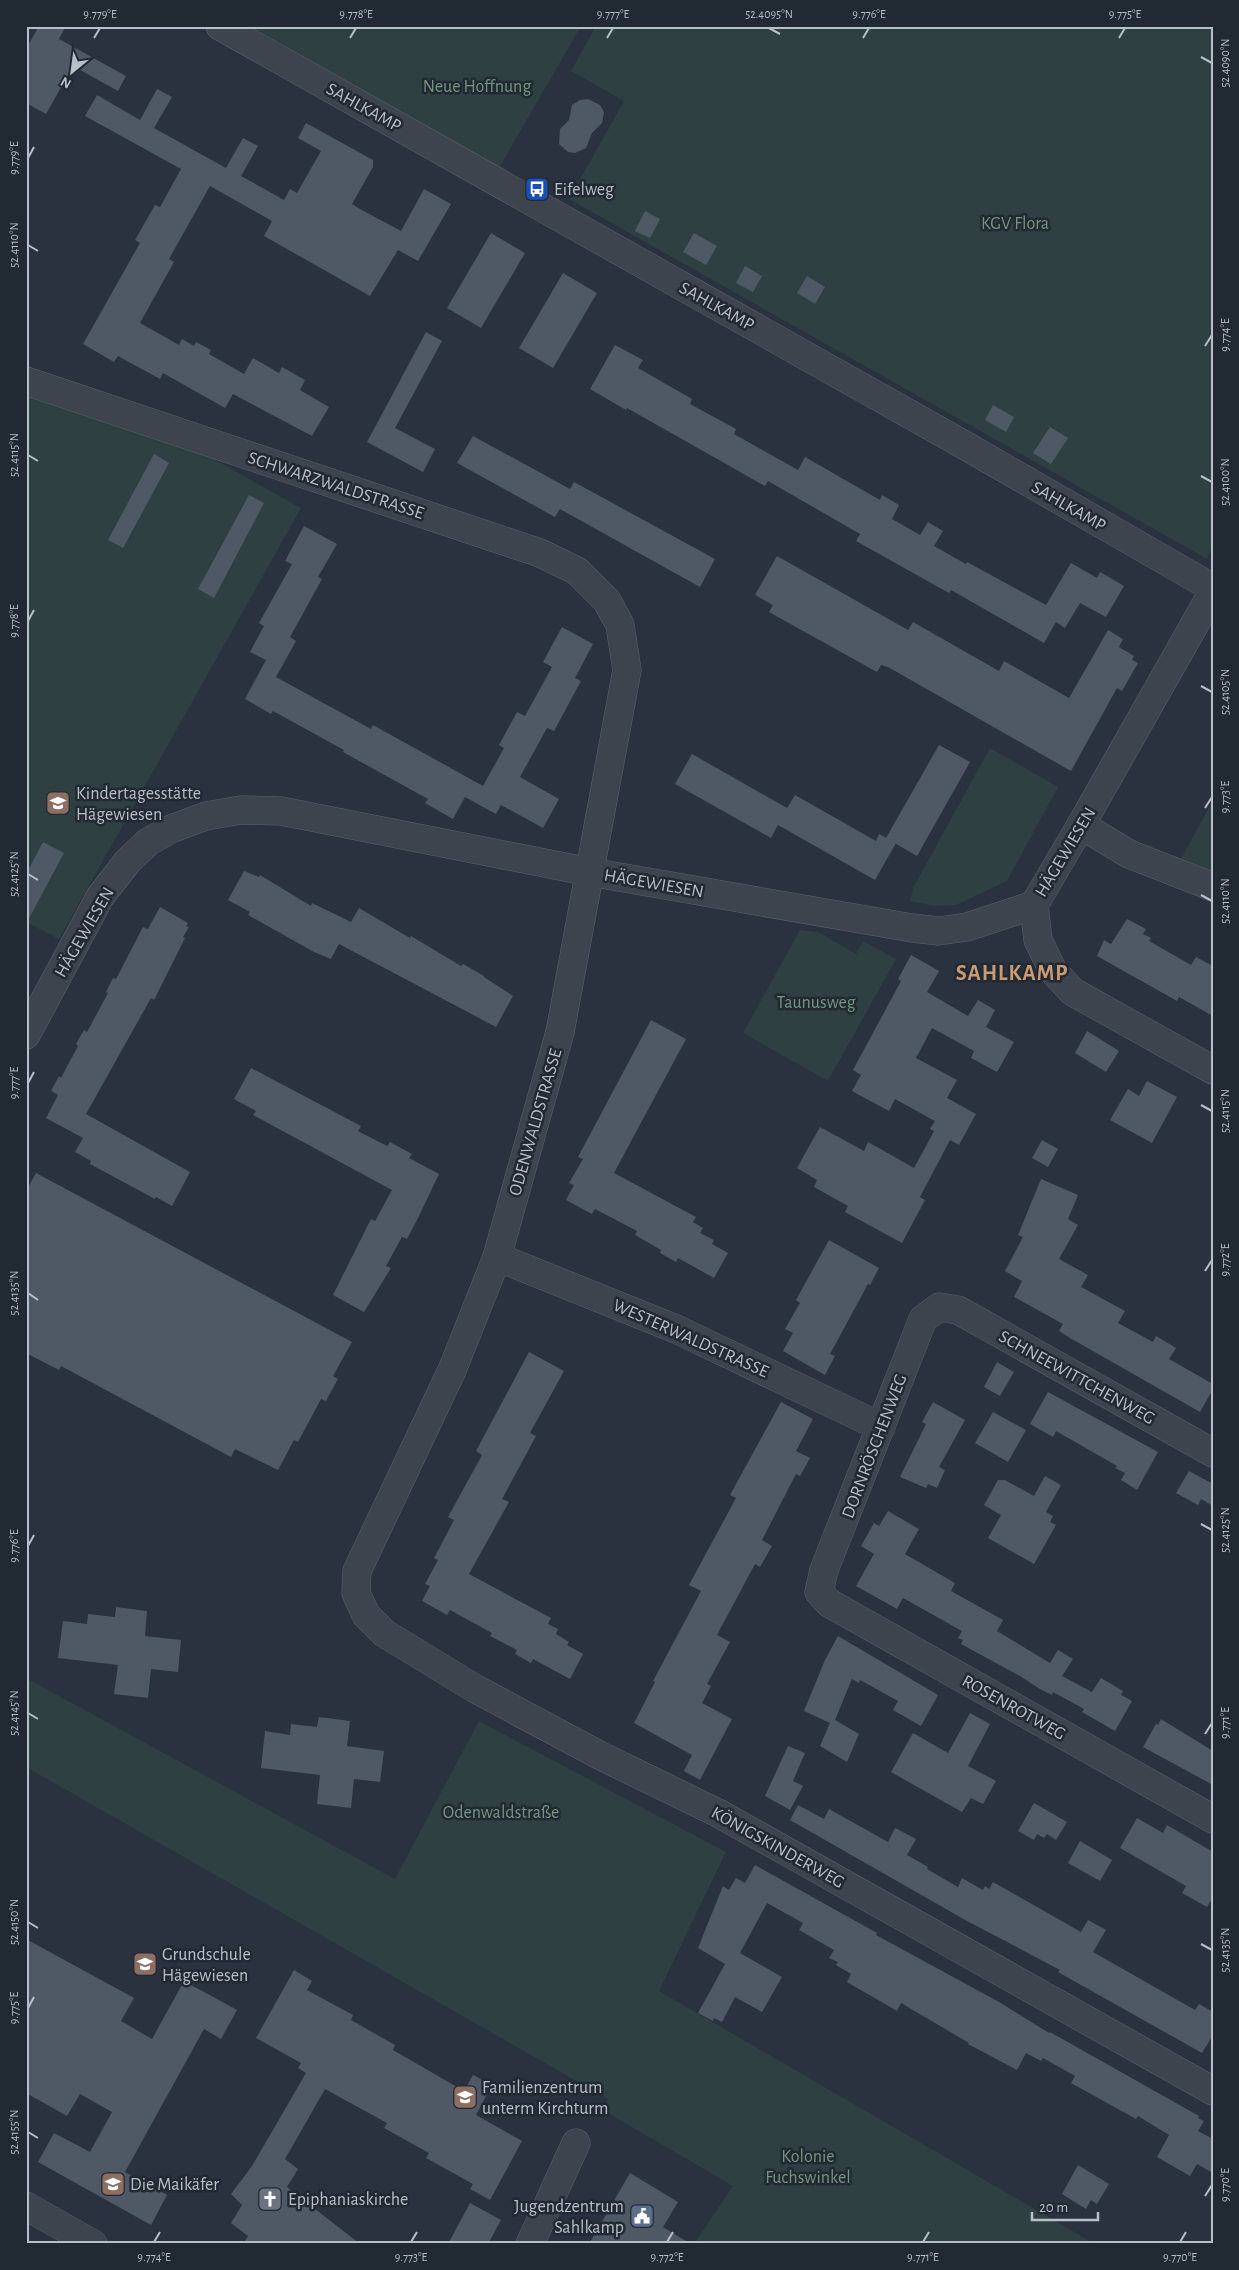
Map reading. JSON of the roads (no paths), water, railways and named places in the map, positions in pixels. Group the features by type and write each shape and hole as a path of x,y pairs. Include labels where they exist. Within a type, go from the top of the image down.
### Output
{"street":[{"name":"SAHLKAMP","path":"220,26 959,442 1213,588"},
{"name":"SCHWARZWALDSTRASSE","path":"26,382 540,553 577,571 607,601 620,625"},
{"name":"HÄGEWIESEN","path":"26,1035 100,896 128,861 148,842 171,828 206,816 241,810 281,811 590,872 912,928 939,931 966,927 1034,905 1082,825 1213,592"},
{"name":"ODENWALDSTRASSE","path":"356,1593 357,1570 453,1368 497,1257 560,1032 627,670 620,625"},
{"path":"1082,825 1130,854 1213,887"},
{"path":"1034,905 1038,940 1053,971 1073,992 1213,1070"},
{"name":"WESTERWALDSTRASSE","path":"497,1257 676,1329 881,1427"},
{"name":"DORNRÖSCHENWEG","path":"819,1592 824,1570 923,1319 938,1307"},
{"name":"SCHNEEWITTCHENWEG","path":"938,1307 958,1310 1213,1453"},
{"name":"ROSENROTWEG","path":"819,1592 829,1603 1213,1819"},
{"name":"KÖNIGSKINDERWEG","path":"356,1593 366,1615 384,1633 474,1688 601,1756 718,1813 1213,2091"},
{"path":"530,2244 576,2143"},
{"path":"26,2206 93,2244"}],"place":[{"name":"Eifelweg","path":"537,189"},
{"name":"Kindertagesstätte Hägewiesen","path":"58,803"},
{"name":"Grundschule Hägewiesen","path":"145,1964"},
{"name":"Familienzentrum unterm Kirchturm","path":"465,2097"},
{"name":"Die Maikäfer","path":"113,2184"},
{"name":"Epiphaniaskirche","path":"270,2199"},
{"name":"Jugendzentrum Sahlkamp","path":"642,2216"}],"district":[{"name":"SAHLKAMP","path":"1012,972"}],"park label":[{"name":"Neue Hoffnung","path":"477,86"},
{"name":"KGV Flora","path":"1015,223"},
{"name":"Taunusweg","path":"816,1002"},
{"name":"Odenwaldstraße","path":"501,1812"},
{"name":"Kolonie Fuchswinkel","path":"808,2166"}]}
